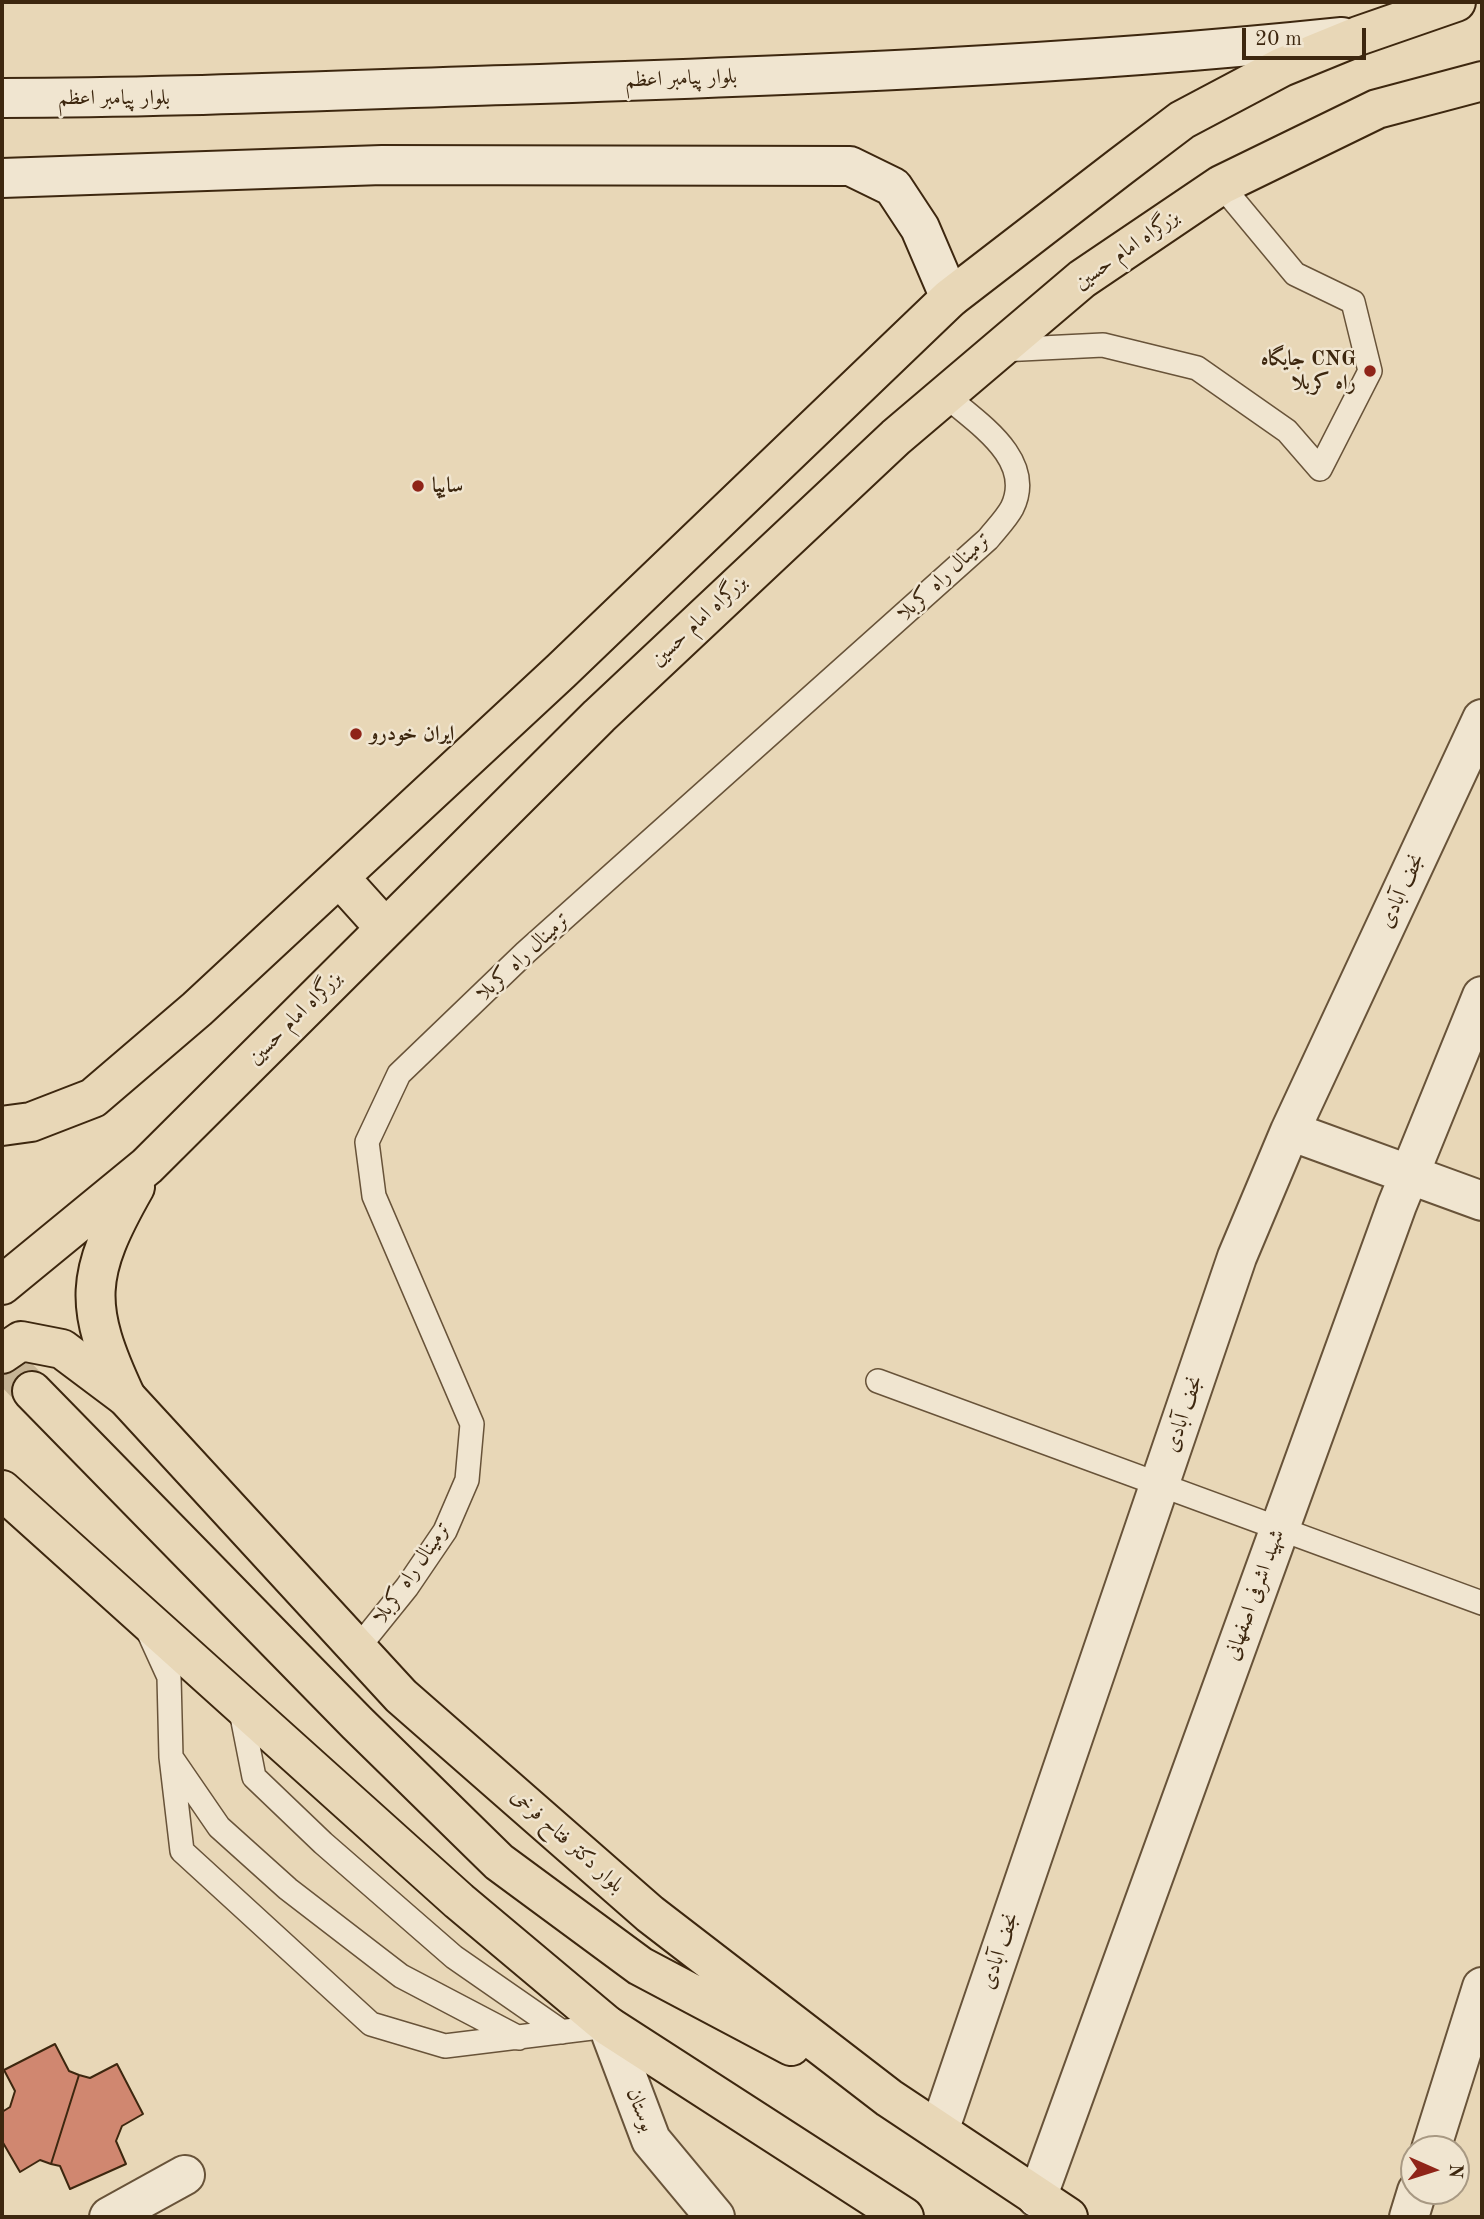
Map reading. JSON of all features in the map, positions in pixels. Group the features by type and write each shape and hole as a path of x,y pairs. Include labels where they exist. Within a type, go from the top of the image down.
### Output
{"main road":[{"path":"2,1126 31,1122 93,1098 197,1009 571,662 950,298 1182,120 1282,67 1358,36 1456,2"},
{"name":"بزرگراه امام حسین","path":"4,1280 147,1166 599,716 895,437 1082,279 1221,185 1377,109 1482,81"},
{"path":"339,877 385,929"},
{"path":"126,1397 103,1348 94,1293 105,1242 147,1166"},
{"path":"2,1354 21,1341 62,1349 126,1397"},
{"path":"32,1391 338,1703 499,1862 640,1966 889,2098"},
{"name":"بلوار دکتر فتاح فرخی","path":"126,1397 401,1696 650,1914 889,2098 1052,2207"},
{"path":"2,1465 13,1499 459,1902 608,2026 904,2217"}],"street":[{"name":"بلوار پیامبر اعظم","path":"2,98 186,98 747,77 1219,50 1358,36"},
{"path":"2,178 382,165 850,166 893,187 920,229 950,298"},
{"name":"نجف آبادی","path":"939,2131 1237,1257 1290,1130 1482,719"},
{"name":"شهید اشرفی اصفهانی","path":"1052,2207 1280,1527 1410,1174 1482,996"},
{"path":"1290,1130 1482,1201"},
{"path":"1434,2135 1482,1987"},
{"name":"بوستان","path":"608,2026 651,2140 715,2217"},
{"path":"109,2217 185,2175"}],"lane":[{"path":"998,350 1103,345 1197,368 1286,431 1320,469 1370,371 1353,302 1295,274 1221,185"},
{"name":"ترمینال راه کربلا","path":"357,1649 407,1587 445,1531 467,1480 472,1424 374,1196 367,1142 399,1073 526,952 988,539 1013,507 1017,471 1005,447 945,395"},
{"path":"878,1381 1482,1603"},
{"path":"140,1613 169,1677 171,1757 182,1851 371,2024 445,2046 608,2026"},
{"path":"239,1703 254,1777 324,1843 454,1957 562,2032"},
{"path":"171,1757 219,1827 288,1889 401,1976 519,2038"}],"building":[{"path":"55,2044 69,2071 79,2075 51,2164 40,2160 20,2172 2,2141 2,2112 10,2107 15,2091 4,2070"},
{"path":"117,2064 143,2114 122,2126 116,2141 126,2164 70,2189 60,2166 51,2164 79,2075 90,2078"}],"tunnel":[{"path":"2,1360 32,1391"}],"place":[{"name":"جایگاه CNG راه کربلا","path":"1370,371"},
{"name":"سایپا","path":"418,486"},
{"name":"ایران خودرو","path":"356,734"}]}
